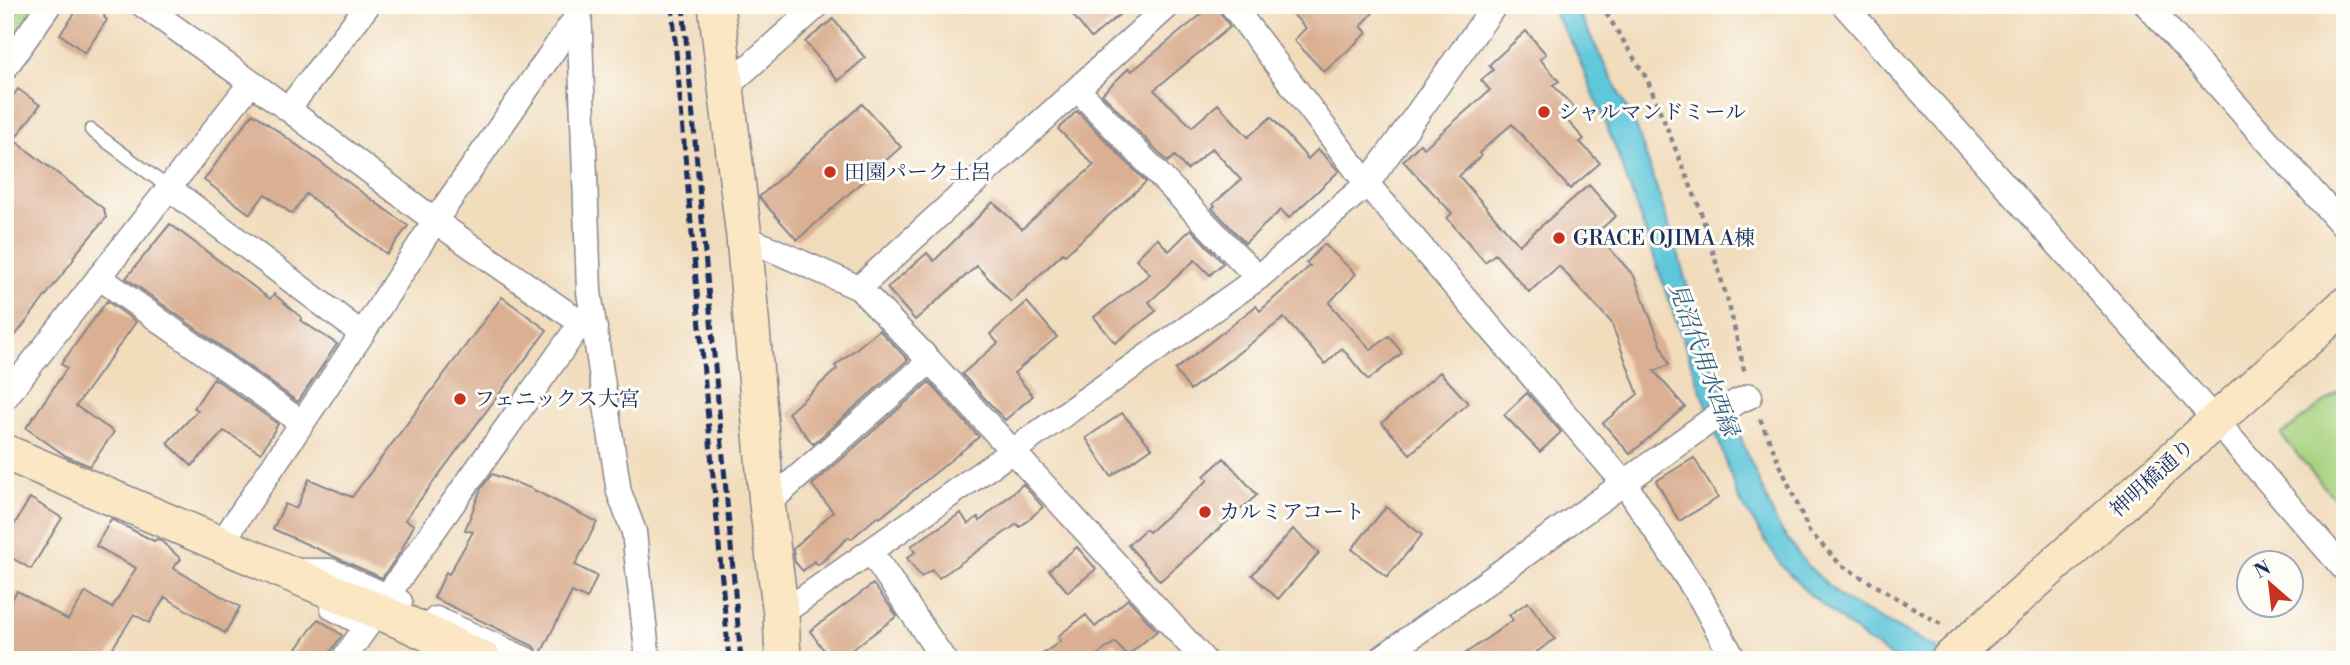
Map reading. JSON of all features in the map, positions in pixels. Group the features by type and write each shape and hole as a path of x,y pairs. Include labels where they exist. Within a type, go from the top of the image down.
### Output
{"street":[{"path":"5,68 49,5"},
{"path":"143,5 288,109 435,221 588,326"},
{"path":"288,109 368,5"},
{"path":"716,5 744,237 766,504 781,614 783,660"},
{"path":"725,88 818,5"},
{"path":"859,288 1168,5"},
{"path":"1232,5 1367,184 1625,484 1701,599 1734,660"},
{"path":"781,614 1258,278 1367,184 1495,5"},
{"path":"1844,5 2216,421 2345,570"},
{"path":"2147,5 2345,228"},
{"path":"220,545 435,221 580,9"},
{"path":"580,9 588,326 620,492 634,532 648,660"},
{"path":"5,398 250,84"},
{"path":"1077,89 1258,278"},
{"path":"169,188 362,334"},
{"path":"744,237 859,288 930,361 1204,660"},
{"path":"99,277 302,423"},
{"name":"神明橋通り","path":"1963,653 2345,305"},
{"path":"387,596 588,326"},
{"path":"766,504 930,361"},
{"path":"1391,657 1743,399"},
{"path":"10,464 220,545 408,624 484,660"},
{"path":"870,552 944,660"},
{"path":"281,571 331,571 527,660"},
{"path":"281,571 305,594 367,626 343,660"}],"lane":[{"path":"91,130 169,188"}],"path":[{"path":"1601,5 1647,79 1700,209 1729,305 1743,399 1809,531 1841,565 1963,653"}],"green space":[{"path":"5,5 39,5 5,48"},
{"path":"2345,387 2345,512 2281,435"}],"water":[{"name":"見沼代用水西縁","path":"1549,5 1575,5 1637,129 1678,253 1693,308 1746,451 1778,526 1806,564 1844,600 1959,660 1896,660 1866,640 1808,593 1781,565 1739,499 1617,152 1574,47"}],"building":[{"path":"81,5 94,5 105,14 107,20 85,53 60,34"},
{"path":"1065,5 1131,5 1091,38"},
{"path":"1213,5 1230,27 1154,90 1192,127 1218,104 1248,137 1271,117 1308,159 1318,149 1339,171 1289,218 1281,210 1245,243 1212,208 1215,206 1213,204 1241,180 1212,148 1187,170 1175,156 1168,162 1102,94 1129,68 1132,71"},
{"path":"1284,5 1380,5 1361,26 1367,33 1324,72 1294,40 1306,28"},
{"path":"833,19 865,58 838,81 805,42"},
{"path":"1526,31 1546,54 1540,59 1559,81 1553,85 1574,108 1564,117 1584,139 1580,142 1600,163 1570,189 1512,124 1479,153 1481,156 1459,176 1519,245 1589,185 1616,216 1596,233 1634,276 1669,365 1654,371 1685,407 1630,454 1603,423 1638,394 1611,322 1559,266 1529,292 1495,254 1485,262 1447,218 1452,213 1403,161 1420,144 1424,148 1490,90 1481,80 1493,70 1489,65"},
{"path":"18,89 40,105 14,140 104,209 106,218 73,257 5,349 5,107"},
{"name":"田園パーク土呂","path":"862,104 901,147 797,240 759,197"},
{"path":"1077,111 1146,182 1011,302 977,266 915,320 887,288 927,253 934,261 993,202 1022,229 1094,165 1058,129"},
{"path":"253,113 408,226 387,254 306,194 292,214 265,194 250,214 204,180"},
{"path":"170,224 270,299 274,294 302,318 300,320 337,344 298,402 126,278"},
{"path":"1191,229 1223,263 1210,275 1195,260 1149,302 1156,311 1115,343 1094,317 1150,274 1136,259 1157,238 1169,251"},
{"path":"1324,244 1356,274 1329,303 1371,350 1389,336 1402,353 1368,380 1342,348 1325,364 1284,318 1190,390 1175,370 1256,306 1260,311 1310,266 1306,263"},
{"path":"502,297 547,330 405,520 414,525 401,551 382,578 273,529 285,504 296,509 309,479 352,497"},
{"path":"107,301 136,322 76,406 114,432 90,466 66,456 26,428 67,368 61,364"},
{"path":"1027,302 1057,337 1014,373 1033,396 1005,420 962,374 998,343 990,334"},
{"path":"879,330 908,360 813,444 788,413 837,369 835,366"},
{"path":"1440,372 1468,403 1410,454 1382,423"},
{"path":"214,378 278,424 261,453 224,431 192,466 167,443 198,410 194,408"},
{"path":"929,382 979,437 880,518 878,516 851,539 849,537 818,565 814,561 803,571 795,562 793,549 833,512 812,485"},
{"path":"1527,393 1561,432 1540,452 1504,415"},
{"path":"1122,413 1152,448 1111,476 1086,438"},
{"name":"カルミアコート","path":"1224,458 1257,495 1160,581 1128,545 1145,529 1149,532 1208,480 1204,476"},
{"path":"1694,458 1718,498 1679,521 1656,481"},
{"path":"492,474 530,488 597,522 575,565 597,576 587,599 572,592 540,655 533,646 434,598 446,572 449,574 473,532 465,530 481,489"},
{"path":"1023,484 1043,507 1020,527 1017,524 939,578 932,570 921,577 907,558 915,552 911,546 961,513 968,524 978,517 980,521"},
{"path":"30,498 62,518 31,569 5,554 5,540"},
{"path":"1386,507 1422,535 1387,577 1352,549"},
{"path":"111,519 154,541 160,540 181,559 173,568 240,607 225,633 165,597 149,623 134,614 105,660 5,660 5,612 17,591 68,620 86,592 112,608 136,568 96,546"},
{"path":"1293,529 1319,553 1278,599 1252,575"},
{"path":"1077,547 1096,569 1068,592 1049,570"},
{"path":"873,584 897,616 838,660 831,660 810,631"},
{"path":"1128,599 1157,631 1127,656 1115,642 1090,660 1034,660 1061,641 1058,636 1086,615 1095,627"},
{"path":"1528,602 1555,639 1525,660 1456,660 1513,620 1509,615"},
{"path":"318,619 342,635 328,660 289,660"}],"railway":[{"path":"672,5 729,660"},
{"path":"683,5 741,660"}],"place":[{"name":"シャルマンドミール","path":"1544,112"},
{"name":"田園パーク土呂","path":"830,172"},
{"name":"GRACE OJIMA A棟","path":"1559,238"},
{"name":"フェニックス大宮","path":"460,399"},
{"name":"カルミアコート","path":"1205,512"}]}
